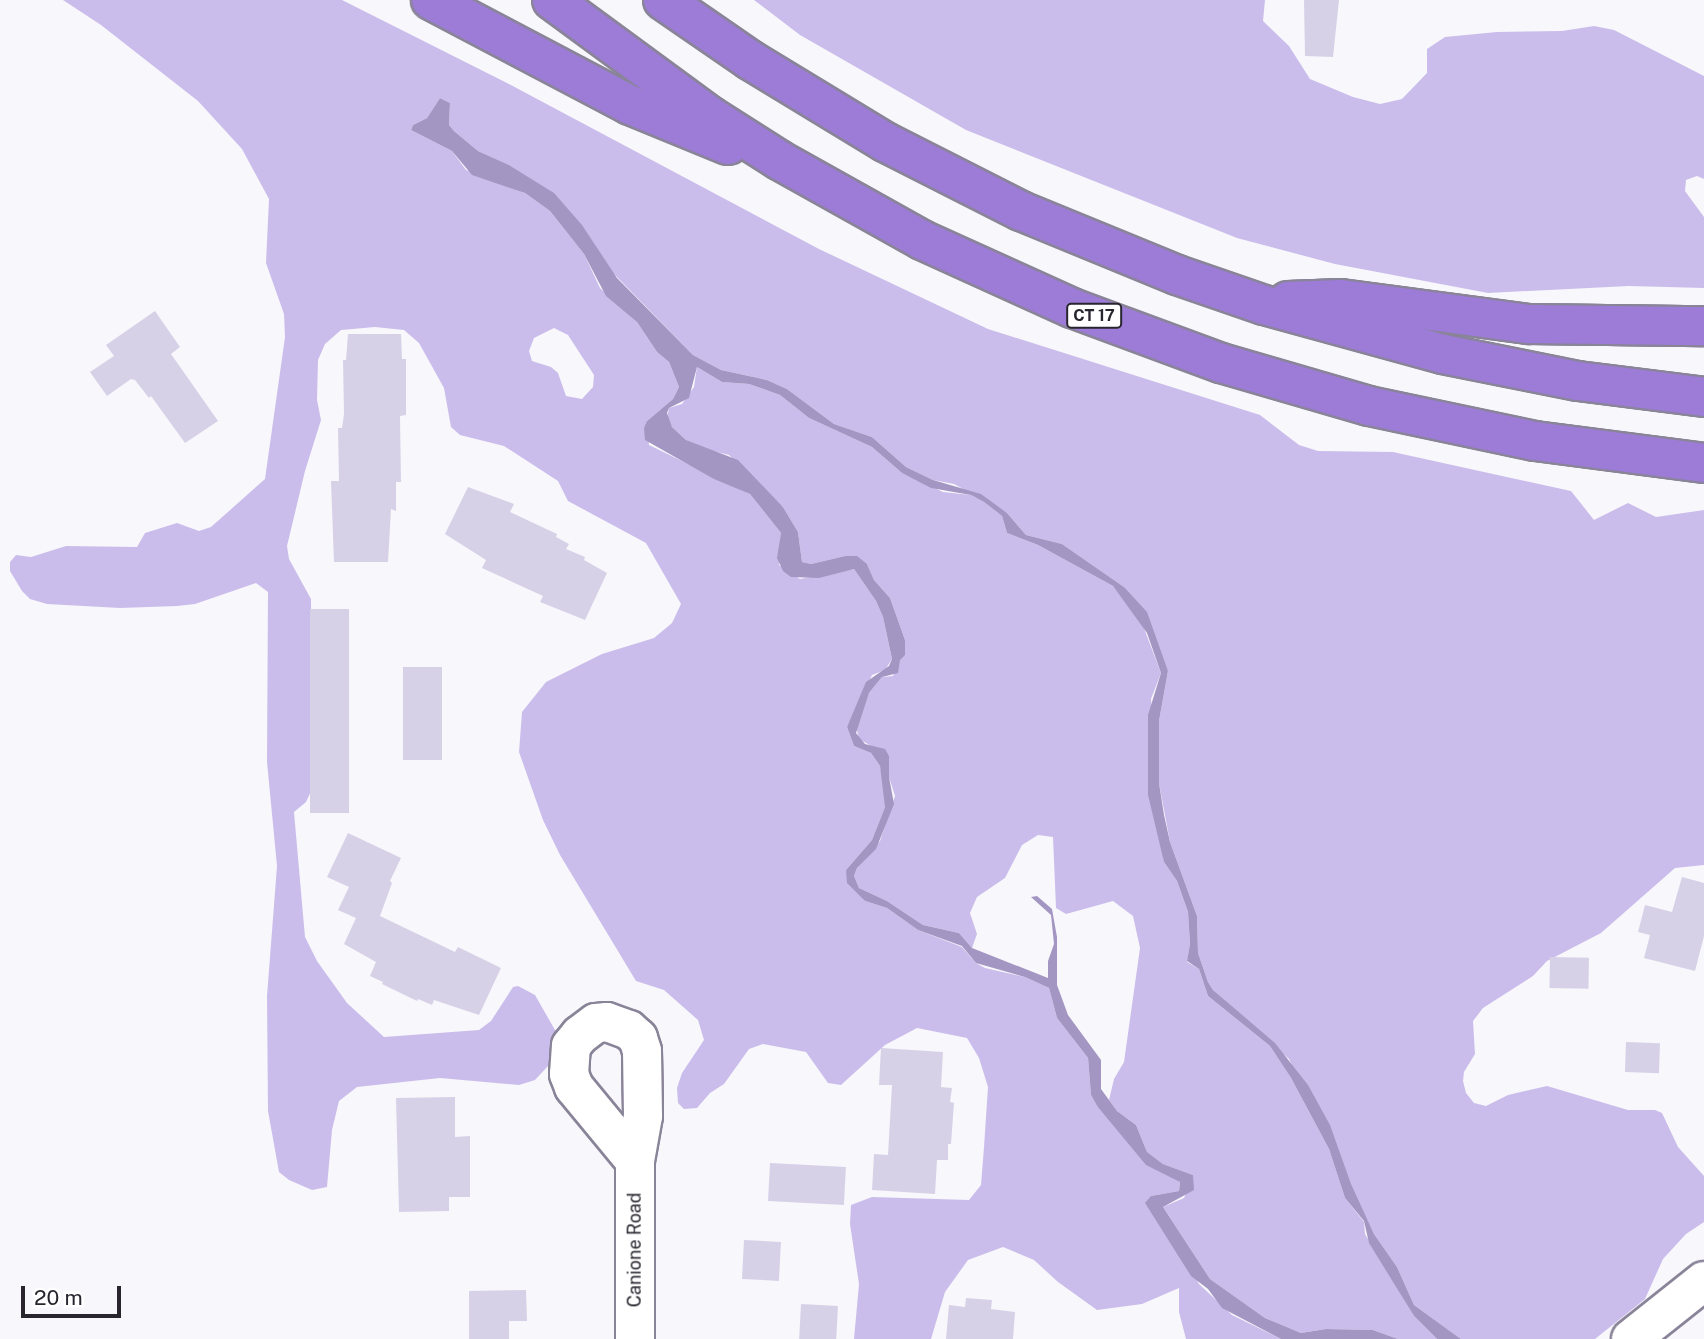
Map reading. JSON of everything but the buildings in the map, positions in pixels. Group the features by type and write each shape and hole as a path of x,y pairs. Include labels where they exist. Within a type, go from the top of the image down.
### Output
{"highway":[{"path":"431,0 630,105 704,137 779,160"},
{"name":"CT 17","path":"552,0 710,116 779,160 862,208 996,275 1072,308 1221,363 1295,386 1444,423 1535,441 1704,463"},
{"path":"663,0 818,103 953,178 1092,241 1264,305 1366,334 1510,368 1704,397"},
{"path":"1264,305 1341,299 1529,324 1704,326"}],"street":[{"name":"Canione Road","path":"635,1161 635,1339"},
{"path":"1631,1339 1704,1281"}],"shaded area":[{"path":"63,0 342,0 505,82 819,249 988,329 1260,415 1299,445 1318,451 1393,452 1571,491 1594,520 1628,503 1656,517 1704,510 1704,865 1675,868 1601,933 1547,961 1533,976 1483,1008 1473,1021 1475,1054 1464,1072 1463,1081 1466,1093 1474,1103 1486,1106 1508,1095 1547,1086 1628,1110 1655,1110 1662,1113 1678,1147 1704,1176 1704,1222 1686,1234 1663,1259 1645,1299 1595,1339 1461,1339 1414,1305 1397,1267 1374,1234 1289,1059 1213,990 1208,982 1198,953 1197,916 1170,842 1159,783 1159,721 1168,671 1124,587 1062,544 1026,535 1007,513 954,484 933,480 906,467 872,437 834,424 787,389 767,380 721,370 693,355 507,164 478,151 454,131 449,125 450,103 440,98 427,118 413,125 411,130 452,151 466,170 525,193 550,211 584,254 600,288 637,322 657,352 669,362 679,387 673,399 647,421 649,445 750,494 781,533 779,565 800,579 854,569 876,601 883,617 892,659 885,670 872,675 847,727 854,746 871,753 880,766 885,791 885,807 872,840 846,870 861,896 865,901 887,908 918,930 962,947 976,963 985,968 1025,977 1049,988 1057,1018 1088,1058 1091,1095 1097,1106 1180,1182 1179,1191 1151,1196 1199,1284 1232,1315 1281,1339 1186,1339 1179,1312 1179,1288 1142,1304 1097,1310 1058,1282 1034,1260 1003,1247 968,1260 945,1292 931,1339 854,1339 859,1284 850,1224 851,1205 872,1197 969,1200 981,1185 984,1147 988,1087 979,1058 967,1038 917,1028 885,1045 841,1085 828,1083 806,1052 763,1044 749,1049 724,1084 710,1093 697,1108 684,1109 678,1103 677,1088 682,1073 704,1040 698,1020 664,990 636,981 560,855 543,820 519,752 522,712 546,682 602,654 654,638 672,623 681,604 646,543 568,501 558,481 504,446 460,435 451,427 444,388 419,343 404,330 375,327 341,330 325,344 318,360 317,400 321,420 305,471 287,546 289,559 311,599 313,787 306,802 294,812 305,937 317,961 347,1003 384,1037 479,1030 491,1021 513,987 518,986 535,995 559,1037 548,1066 535,1080 519,1085 440,1078 357,1087 339,1101 332,1130 327,1187 312,1190 289,1180 279,1172 268,1111 267,996 277,866 267,762 268,592 256,583 195,604 177,606 120,608 47,604 30,599 10,571 10,562 16,555 31,557 66,546 137,547 145,533 177,523 199,531 211,527 265,479 285,337 284,314 266,263 269,199 242,149 198,101 101,25","holes":["554,328 568,335 594,375 593,387 582,399 566,396 558,373 551,367 532,361 529,351 534,338"]},
{"path":"754,0 1265,0 1263,21 1289,46 1310,79 1353,97 1380,104 1402,99 1427,73 1427,49 1445,37 1497,32 1562,31 1594,26 1614,30 1704,76 1704,179 1697,176 1686,180 1685,191 1704,217 1704,288 1629,286 1488,293 1335,264 1237,238 966,130 800,35"},
{"path":"440,98 450,103 449,125 478,151 507,164 554,193 582,225 617,278 693,355 721,370 767,380 787,389 834,424 872,437 906,467 933,480 981,494 1007,513 1026,535 1062,544 1124,587 1147,612 1168,671 1159,721 1159,783 1164,815 1170,842 1197,916 1198,953 1208,982 1213,990 1275,1043 1308,1085 1330,1125 1351,1184 1374,1234 1397,1267 1414,1305 1461,1339 1437,1339 1414,1316 1369,1243 1364,1221 1345,1198 1329,1149 1291,1078 1270,1046 1208,996 1199,969 1187,961 1190,944 1188,912 1177,881 1164,862 1148,795 1148,715 1161,673 1147,633 1113,586 1038,545 1007,533 1002,516 984,502 971,495 931,488 902,473 872,447 809,418 780,395 749,384 722,382 697,367 689,398 669,408 667,413 672,427 686,440 738,460 783,507 798,532 802,562 811,564 857,556 867,564 874,580 890,598 905,640 905,655 900,660 898,673 882,677 869,693 856,733 865,744 885,749 889,756 889,777 894,804 876,849 857,868 854,876 859,888 887,901 923,925 959,933 972,948 1048,978 1048,961 1054,944 1051,915 1031,897 1037,896 1052,909 1057,937 1057,985 1068,1015 1101,1060 1101,1089 1117,1111 1136,1125 1147,1152 1163,1164 1193,1175 1194,1190 1163,1207 1210,1279 1265,1318 1301,1333 1326,1329 1373,1330 1398,1339 1281,1339 1222,1308 1208,1289 1191,1276 1145,1203 1151,1196 1179,1191 1180,1182 1146,1165 1097,1106 1091,1095 1088,1058 1057,1018 1049,988 1025,977 976,963 962,946 918,930 887,908 865,901 847,883 846,870 872,840 885,807 880,766 871,753 854,746 847,727 866,682 889,666 892,659 883,617 876,601 854,569 819,578 791,577 783,571 777,558 781,533 750,494 714,479 645,440 644,428 647,421 673,399 679,387 669,362 657,352 637,322 606,296 584,254 550,211 525,193 472,175 452,151 411,130 413,125 427,118"},
{"path":"697,367 722,382 749,384 780,395 809,418 872,447 902,473 943,492 971,495 984,502 1002,516 1007,533 1038,545 1113,586 1142,623 1161,673 1151,699 1164,862 1177,881 1188,912 1190,944 1187,962 1199,969 1208,996 1270,1046 1291,1078 1329,1149 1345,1198 1364,1222 1365,1234 1414,1316 1437,1339 1398,1339 1373,1330 1326,1329 1301,1333 1265,1318 1210,1279 1163,1207 1184,1198 1193,1175 1163,1164 1147,1152 1136,1125 1117,1111 1109,1100 1114,1079 1124,1062 1140,948 1133,916 1113,901 1066,914 1056,908 1053,837 1038,835 1022,845 1005,878 977,897 970,913 977,934 972,948 959,933 923,925 887,901 859,888 854,876 857,868 880,841 895,796 889,777 889,756 859,739 856,726 869,693 882,677 893,676 905,640 890,598 874,580 867,564 845,556 811,564 802,562 798,532 783,507 729,455 701,448 686,440 672,427 667,419 669,408 682,404 694,387"}]}
